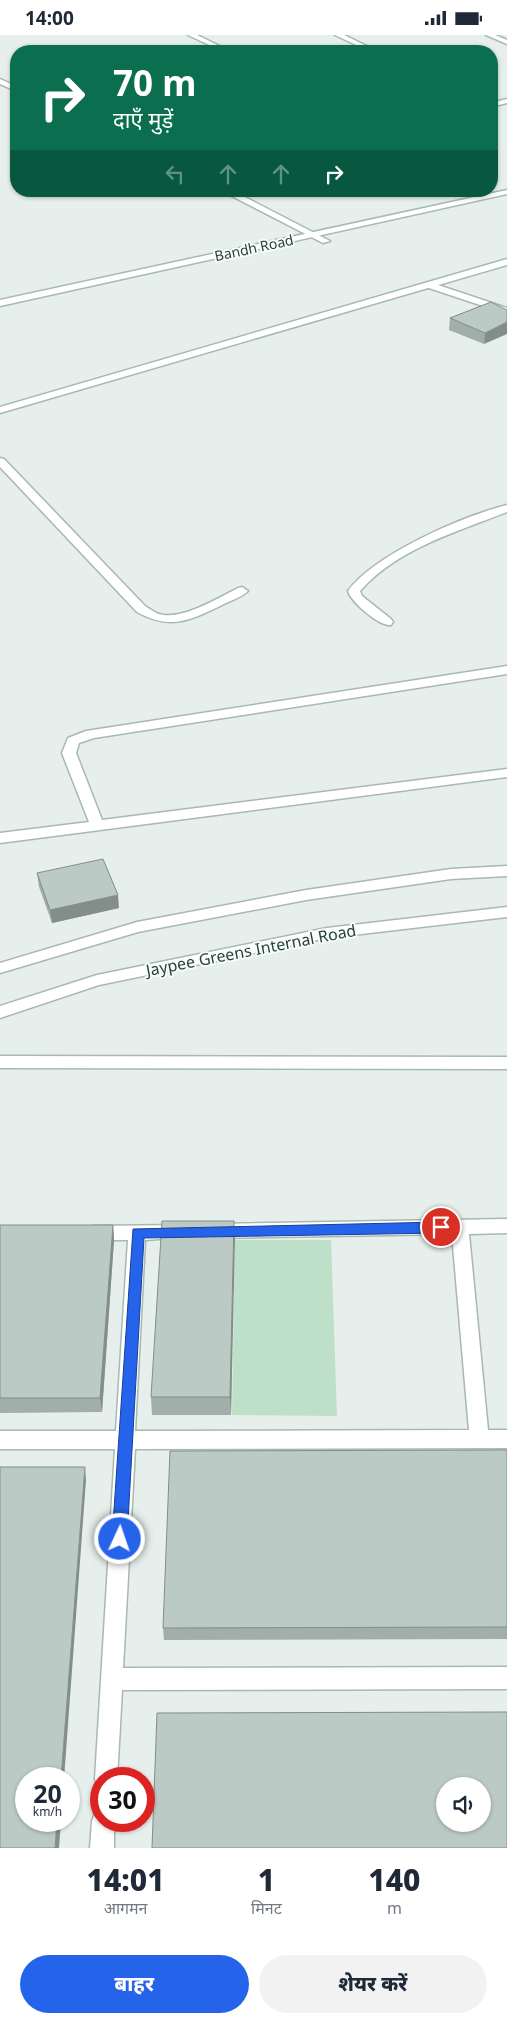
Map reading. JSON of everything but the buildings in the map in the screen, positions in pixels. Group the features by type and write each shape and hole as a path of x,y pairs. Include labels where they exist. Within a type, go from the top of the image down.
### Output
{"street":[{"path":"192,35 214,45"},
{"path":"338,35 360,45"},
{"path":"489,35 507,42"},
{"path":"237,197 326,241"},
{"name":"Bandh Road","path":"0,303 484,197"},
{"name":"Bandh Road","path":"0,312 507,202"},
{"path":"0,410 507,262"},
{"path":"429,285 507,311"},
{"path":"0,461 70,532 141,609 157,617 175,619 196,613 242,591"},
{"path":"386,622 356,598 354,591 366,577 426,542 507,509"},
{"path":"97,826 69,753 73,741 91,734 507,670"},
{"path":"0,838 507,773"},
{"path":"0,968 137,927 316,894 451,874 507,871"},
{"name":"Jaypee Greens Internal Road","path":"0,1012 97,980 327,933 507,912"},
{"path":"0,1063 507,1063"},
{"path":"79,1233 507,1226"},
{"path":"460,1227 480,1439"},
{"path":"107,1767 138,1233"},
{"path":"0,1440 507,1439"},
{"path":"112,1679 507,1678"},
{"path":"102,1848 103,1832"}],"green space":[{"path":"235,1240 331,1240 337,1416 232,1415"}],"route":[{"path":"120,1539 138,1233 441,1227"}]}
